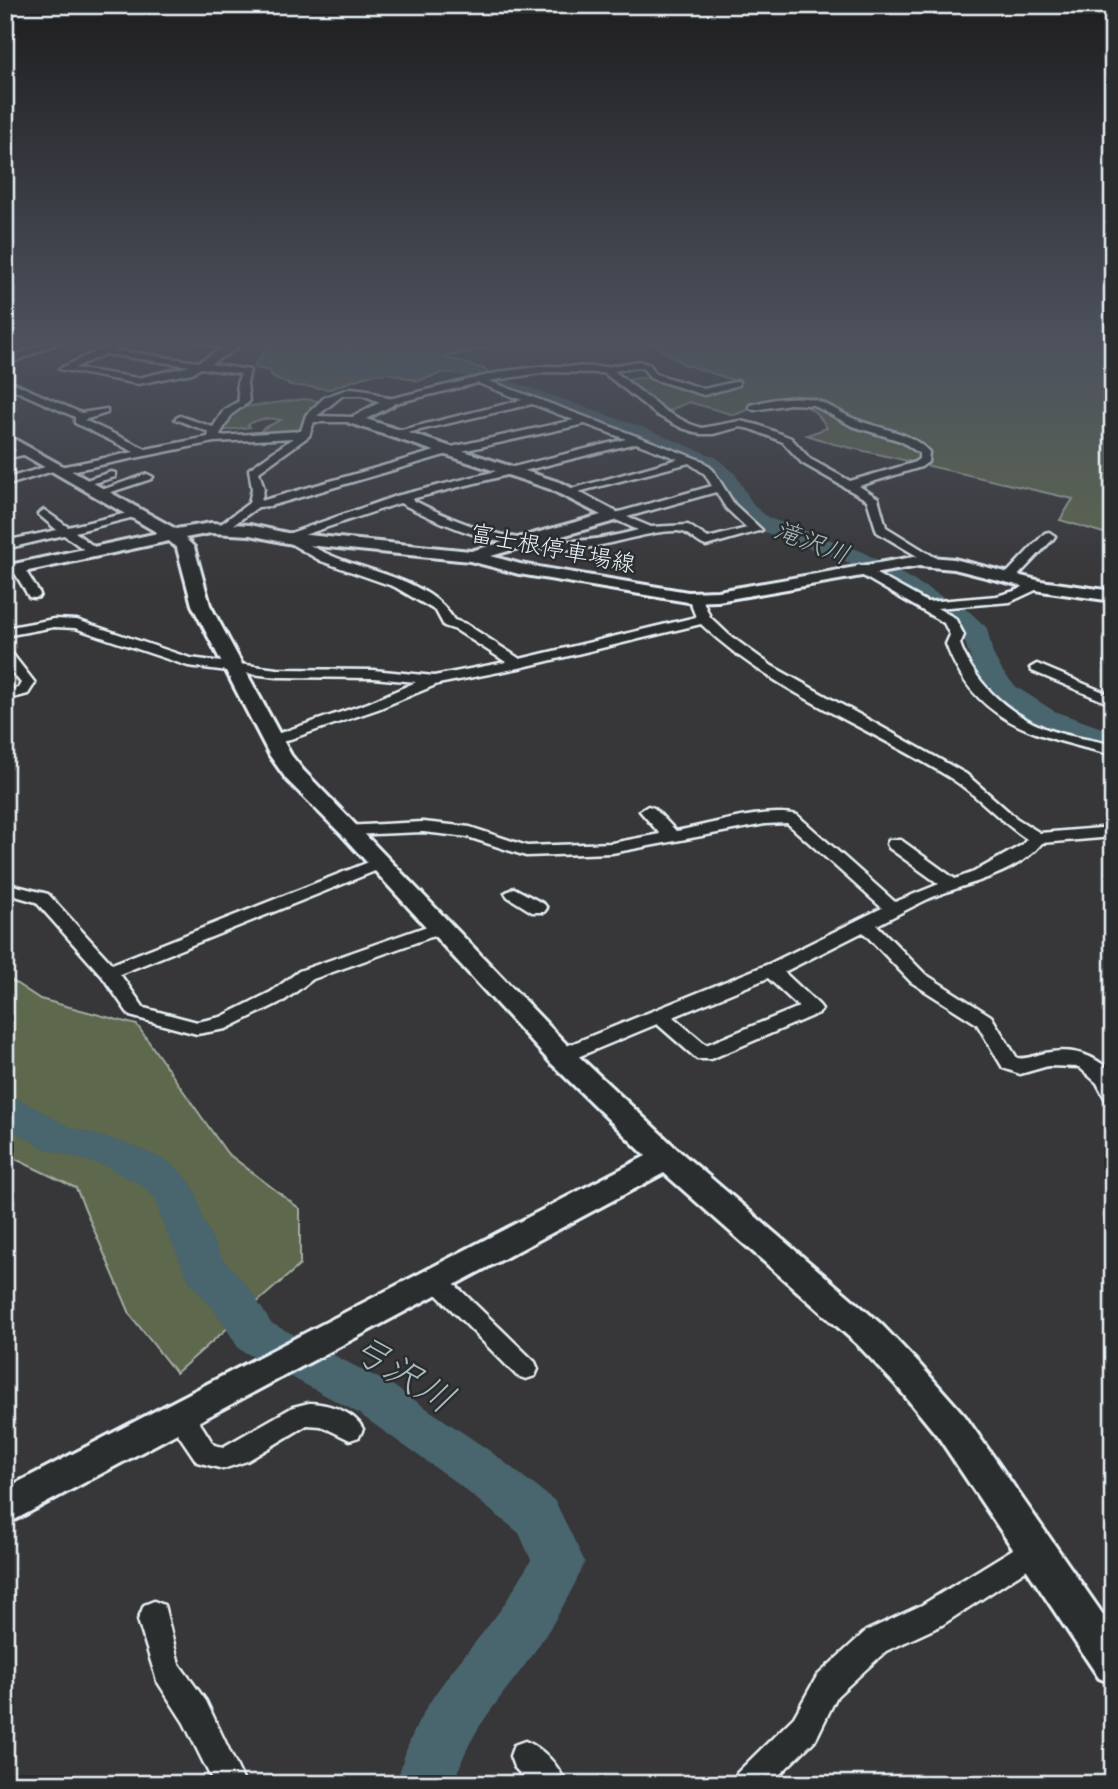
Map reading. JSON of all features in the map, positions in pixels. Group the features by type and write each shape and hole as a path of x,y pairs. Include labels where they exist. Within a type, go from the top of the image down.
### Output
{"street":[{"path":"88,425 145,453"},
{"path":"194,425 214,435"},
{"path":"214,435 220,425"},
{"path":"255,504 258,489 253,471 305,435 307,425"},
{"path":"371,425 570,491 649,531"},
{"path":"394,433 426,425"},
{"path":"225,527 255,504 266,504 446,452 559,425"},
{"path":"400,498 462,528 541,547 588,546 616,542 649,531 684,528 706,542 755,532 730,506 709,472 691,459 604,425"},
{"path":"685,425 701,431 734,425"},
{"path":"747,425 787,440 806,461 873,498 881,529 932,561"},
{"path":"850,485 917,465 924,460 924,452 903,436 864,425"},
{"path":"5,483 214,435 305,435"},
{"path":"5,438 173,535 185,547 201,605 272,740 295,775 350,830 561,1056 667,1158 869,1334 908,1375 952,1427 1113,1664"},
{"path":"286,537 400,498 640,439"},
{"path":"5,456 28,451"},
{"path":"570,491 691,459"},
{"path":"82,483 111,475"},
{"path":"99,493 148,477"},
{"path":"471,556 515,541 718,488"},
{"path":"44,514 93,552"},
{"path":"5,545 136,515"},
{"name":"富士根停車場線","path":"11,569 173,535 225,527 286,537 471,556 552,575 695,597 719,596 860,569 932,561 1035,584 1113,596"},
{"path":"1009,578 1049,536"},
{"path":"286,537 325,558 400,584 441,609 449,622 519,664"},
{"path":"11,569 34,594"},
{"path":"860,569 950,621 957,635 953,644 956,657 965,672 991,699 1044,733 1113,750"},
{"path":"925,607 943,601 1007,600 1022,596 1035,584"},
{"path":"695,597 704,620 767,669 960,777 1010,821 1037,838 1113,832"},
{"path":"272,740 373,706 434,680 519,664 704,620"},
{"path":"5,632 54,623 77,624 188,662 300,674 373,674 434,680"},
{"path":"5,654 10,668 28,684 23,691 5,696"},
{"path":"1037,667 1113,701"},
{"path":"648,811 673,837"},
{"path":"350,830 422,827 458,831 526,851 612,848 765,819 791,818 894,910"},
{"path":"561,1056 771,970 894,910 980,876 1028,849 1037,838"},
{"path":"895,844 952,886"},
{"path":"109,972 379,863"},
{"path":"5,888 42,898 109,972 137,1012 197,1028 226,1023 278,996 306,975 439,928"},
{"path":"514,893 538,908"},
{"path":"866,925 918,978 984,1020 1010,1063 1020,1067 1045,1058 1070,1056 1086,1062 1108,1080 1113,1095"},
{"path":"660,1016 704,1054 812,1009 771,970"},
{"path":"5,1508 667,1158"},
{"path":"437,1281 526,1369"},
{"path":"179,1416 205,1454 223,1458 238,1453 302,1415 314,1412 350,1429"},
{"path":"748,1784 805,1728 827,1686 876,1641 932,1615 1034,1549"},
{"path":"154,1615 152,1620 167,1671 195,1712 230,1784"},
{"path":"525,1756 551,1784"}],"green space":[{"path":"224,425 250,427 220,431"},
{"path":"269,425 304,425 299,431 263,436 259,434"},
{"path":"825,425 1113,425 1113,536 1060,520 1073,499 834,444 807,435 827,428"},
{"path":"5,976 40,999 137,1025 227,1153 300,1209 300,1265 176,1373 131,1316 76,1188 5,1154"}],"waterway":[{"name":"滝沢川","path":"619,425 708,461 727,479 746,510 761,523 853,556 961,617 974,628 980,654 991,675 1006,692 1024,706 1044,716 1113,741"},
{"name":"弓沢川","path":"5,1109 59,1139 118,1155 156,1174 175,1193 182,1219 204,1267 234,1302 255,1336 375,1399 472,1466 537,1517 559,1562 522,1624 459,1706 433,1751 426,1784"}]}
